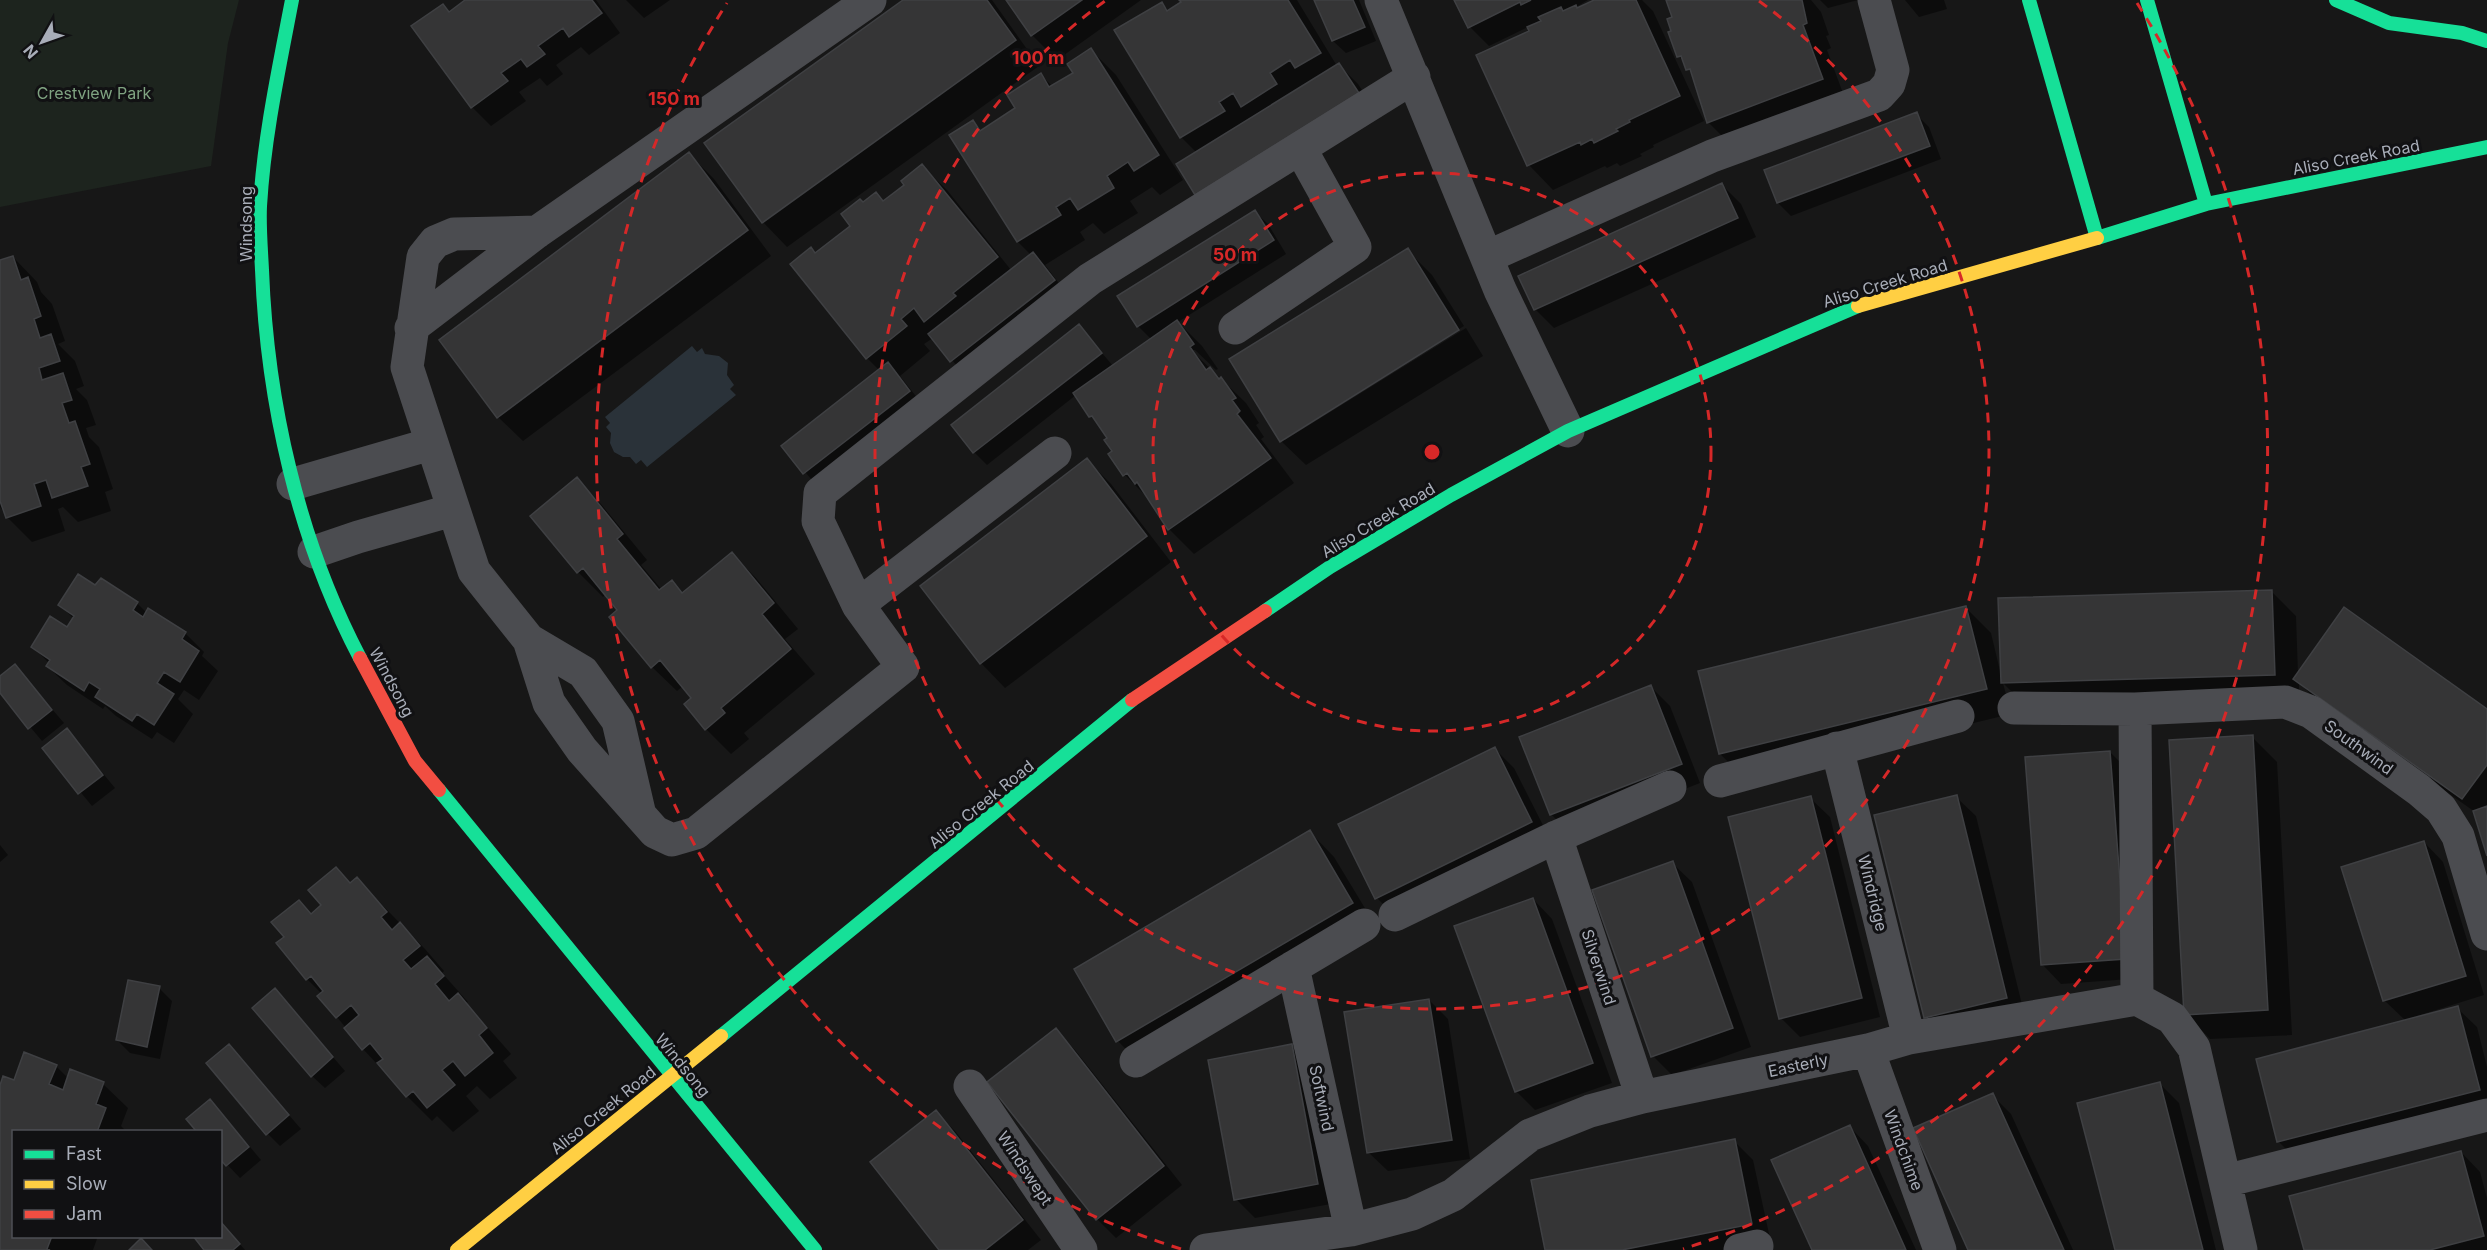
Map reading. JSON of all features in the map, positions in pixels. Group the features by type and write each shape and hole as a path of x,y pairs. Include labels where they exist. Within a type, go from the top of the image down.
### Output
{"main road":[{"name":"Windsong","path":"292,0 271,106 260,207 264,323 274,402 293,484 336,612 415,761 815,1250"},
{"path":"2029,0 2097,238"},
{"path":"2147,0 2206,204"},
{"path":"2336,0 2389,23 2462,33 2487,42"},
{"name":"Aliso Creek Road","path":"457,1250 1135,698 1330,567 1451,495 1568,431 1847,309 2097,238 2206,204 2487,147"}],"street":[{"path":"411,328 537,232 870,0"},
{"path":"1381,0 1500,290 1568,431"},
{"path":"1487,256 1712,156 1879,95 1889,84 1893,70 1874,0"},
{"path":"530,640 549,703 582,750 655,832 672,840 696,833 903,667 858,605 818,521 820,493 1090,279 1414,77"},
{"path":"1235,328 1355,247 1300,148"},
{"path":"537,232 454,234 435,242 423,257 407,367 474,571 530,640 583,672 618,721 640,816"},
{"path":"293,484 431,444"},
{"path":"858,605 1055,453"},
{"path":"314,552 453,510"},
{"name":"Southwind","path":"2014,708 2135,709 2285,702 2311,712 2419,790 2441,809 2458,836 2487,934"},
{"path":"2135,709 2137,999 2172,1018 2194,1048 2241,1250"},
{"path":"1720,781 1958,716"},
{"name":"Windridge","path":"1837,748 1909,1038"},
{"path":"1395,915 1556,837 1670,787"},
{"name":"Silverwind","path":"1556,837 1642,1097"},
{"path":"1136,1061 1364,925"},
{"name":"Softwind","path":"1293,967 1351,1230"},
{"name":"Easterly","path":"1206,1250 1351,1230 1412,1214 1453,1195 1530,1134 1590,1111 1642,1097 1868,1050 1909,1038 2137,999"},
{"name":"Windchime","path":"1868,1050 1940,1250"},
{"name":"Windswept","path":"970,1086 1081,1250"},
{"path":"2225,1181 2487,1115"}],"green space":[{"name":"Crestview Park","path":"0,0 239,0 228,43 211,166 0,207"}],"shaded area":[{"path":"692,346 697,352 702,348 705,354 719,356 728,363 727,375 734,385 730,389 736,395 647,467 641,460 636,464 630,457 623,457 614,452 610,443 611,433 606,427 610,423 605,417"}],"building":[{"path":"465,0 592,0 602,13 569,37 563,28 538,46 545,54 527,67 521,59 501,73 508,81 471,108 411,26 443,4 449,12"},
{"path":"903,0 987,0 1016,40 762,223 704,143"},
{"path":"1006,0 1082,0 1031,36"},
{"path":"1179,0 1288,0 1321,53 1295,68 1290,60 1270,73 1277,84 1241,107 1233,93 1219,102 1225,111 1180,138 1114,30 1162,2 1167,11 1181,2"},
{"path":"1314,0 1353,0 1365,27 1332,41"},
{"path":"1454,0 1531,0 1521,5 1520,2 1468,28"},
{"path":"1594,0 1636,0 1680,96 1629,120 1630,122 1616,129 1618,131 1594,143 1592,139 1581,145 1580,142 1527,166 1476,55 1529,31 1527,27 1541,21 1538,17 1561,7 1563,11 1576,5 1577,8"},
{"path":"1666,0 1802,0 1807,23 1803,25 1823,79 1707,123 1690,69 1686,70 1681,56 1677,57 1668,32 1671,31 1667,19 1672,17"},
{"path":"1091,48 1159,155 1134,171 1128,162 1107,176 1114,188 1078,210 1070,198 1056,207 1061,215 1017,242 949,135 973,120 980,131 1015,108 1007,95 1041,73 1049,87 1073,73 1067,64"},
{"path":"1339,63 1359,93 1195,195 1176,164"},
{"path":"1917,112 1930,146 1777,203 1764,170"},
{"path":"689,152 748,230 497,418 439,340"},
{"path":"922,164 998,257 953,293 956,296 924,322 914,308 901,319 907,326 866,359 790,264 811,247 815,253 850,226 841,214 860,199 863,202 876,192 883,201 904,185 901,181"},
{"path":"1722,183 1738,218 1534,310 1518,276"},
{"path":"1255,210 1274,240 1137,327 1117,296"},
{"path":"1408,248 1459,330 1280,442 1229,359"},
{"path":"1033,252 1055,280 950,362 928,334"},
{"path":"13,256 21,280 28,277 41,316 34,319 40,338 51,334 60,361 39,368 42,380 63,373 72,400 62,403 69,423 75,421 90,464 81,467 88,486 52,498 46,480 34,484 41,506 6,518 0,501 0,260"},
{"path":"1177,320 1194,344 1190,347 1206,370 1210,367 1219,379 1221,377 1236,398 1232,400 1240,411 1237,414 1271,458 1168,530 1137,482 1135,484 1127,473 1123,476 1108,454 1112,451 1104,440 1107,438 1073,393"},
{"path":"1079,324 1102,353 973,453 951,425"},
{"path":"888,362 910,391 803,474 781,446"},
{"path":"1087,458 1147,536 980,664 920,586"},
{"path":"577,477 623,534 617,539 659,590 672,580 682,593 732,552 774,603 762,614 791,649 721,708 725,713 705,730 684,704 691,698 660,660 651,668 609,617 617,610 583,568 577,573 530,516"},
{"path":"78,574 95,585 101,578 138,602 133,610 143,617 148,608 186,632 182,639 199,651 180,682 164,672 157,683 174,694 154,725 137,714 132,721 95,697 100,689 89,682 84,691 46,666 50,660 31,647 50,616 67,627 74,616 58,605"},
{"path":"2272,590 2275,675 2001,683 1998,598"},
{"path":"1966,606 1987,689 1719,754 1698,671"},
{"path":"2344,607 2487,709 2487,765 2462,799 2293,679"},
{"path":"15,664 52,710 28,729 0,693 0,676"},
{"path":"1651,685 1682,764 1550,815 1519,737"},
{"path":"67,728 103,775 78,794 42,748"},
{"path":"2253,735 2268,1010 2184,1015 2169,740"},
{"path":"1495,747 1532,822 1375,899 1338,824"},
{"path":"2110,751 2126,959 2041,965 2025,757"},
{"path":"1957,795 2007,998 1924,1018 1874,815"},
{"path":"1811,796 1862,998 1779,1019 1728,817"},
{"path":"2487,806 2487,856 2473,811"},
{"path":"1310,830 1353,903 1116,1042 1074,969"},
{"path":"2424,841 2466,976 2383,1001 2341,867"},
{"path":"1673,861 1733,1028 1651,1057 1592,890"},
{"path":"336,867 350,883 357,877 387,912 381,917 392,930 400,922 420,946 403,960 411,969 427,956 444,976 435,984 449,1001 458,993 487,1028 479,1035 493,1053 465,1076 453,1061 442,1070 455,1085 427,1108 413,1091 406,1097 377,1063 383,1059 370,1043 362,1050 344,1028 359,1015 351,1005 336,1018 317,996 323,991 311,976 306,980 276,943 284,937 271,922 299,900 311,914 321,905 308,890"},
{"path":"1533,898 1593,1063 1515,1092 1454,926"},
{"path":"128,980 160,986 147,1047 116,1040"},
{"path":"275,988 333,1057 311,1077 252,1008"},
{"path":"1429,999 1452,1140 1367,1153 1344,1012"},
{"path":"2458,1006 2480,1090 2277,1142 2256,1059"},
{"path":"1056,1028 1164,1166 1096,1220 987,1082"},
{"path":"229,1044 289,1115 266,1135 206,1063"},
{"path":"1292,1044 1318,1184 1234,1200 1208,1060"},
{"path":"24,1052 57,1065 49,1084 63,1090 70,1069 104,1082 96,1104 106,1108 98,1130 12,1130 12,1238 51,1238 47,1249 50,1250 0,1250 0,1085 3,1076 14,1080"},
{"path":"2160,1082 2203,1250 2115,1250 2077,1103"},
{"path":"1993,1093 2064,1250 1968,1250 1913,1128"},
{"path":"210,1099 249,1147 226,1166 222,1161 222,1130 195,1130 186,1119"},
{"path":"936,1110 1023,1220 985,1250 939,1250 870,1162"},
{"path":"1850,1125 1906,1250 1812,1250 1771,1160"},
{"path":"1735,1139 1752,1224 1622,1250 1545,1250 1531,1180"},
{"path":"2461,1151 2484,1236 2430,1250 2304,1250 2289,1196"},
{"path":"222,1223 240,1244 233,1250 204,1250 195,1238 222,1238"},
{"path":"141,1238 152,1250 129,1250"}],"traffic: fast":[{"path":"292,0 273,103 262,180 260,222 265,320 279,420 303,518 338,613 360,658"},
{"path":"2029,0 2097,238"},
{"path":"2147,0 2206,204"},
{"path":"2336,0 2389,23 2462,33 2487,41"},
{"path":"2097,238 2206,204 2487,147"},
{"path":"1265,611 1330,567 1451,495 1568,431 1858,306"},
{"path":"721,1036 1132,700"},
{"path":"439,790 815,1250"}],"traffic: slow":[{"path":"1858,306 2097,238"},
{"path":"457,1250 721,1036"}],"traffic: jam":[{"path":"1132,700 1265,611"},
{"path":"360,658 415,761 439,790"}]}
